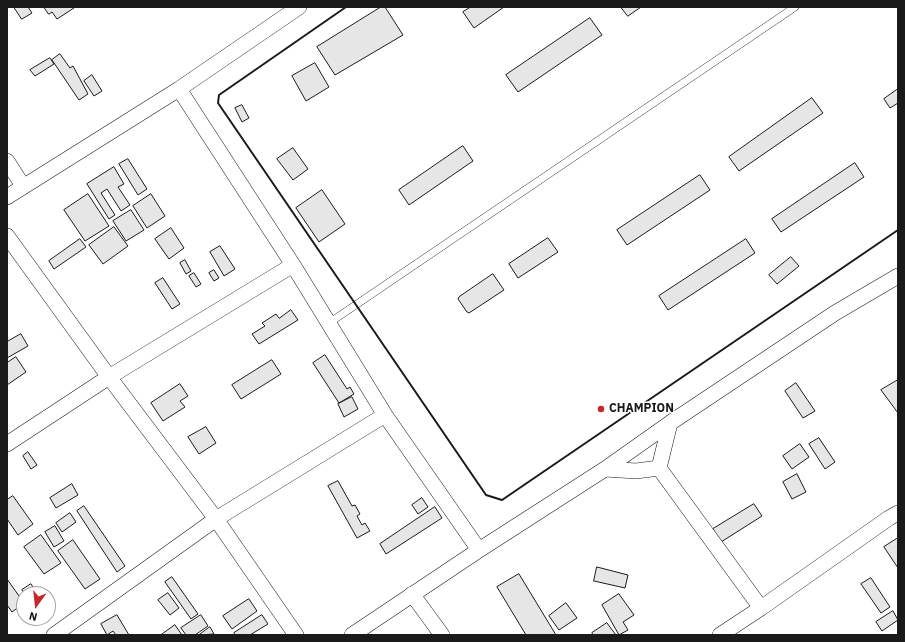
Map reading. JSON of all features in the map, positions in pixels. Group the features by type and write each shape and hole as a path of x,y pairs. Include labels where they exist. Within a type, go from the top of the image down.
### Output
{"street":[{"path":"7,197 179,89 299,7"},
{"path":"179,89 293,265 386,415 479,550"},
{"path":"7,162 23,186"},
{"path":"7,236 109,377 216,519 296,635"},
{"path":"7,444 109,377 293,265"},
{"path":"352,635 479,550 605,469 670,423 835,313 898,276"},
{"path":"54,635 216,519 386,415"},
{"path":"670,423 659,468 761,608"},
{"path":"605,469 636,471 659,468"},
{"path":"720,635 898,513"},
{"path":"412,594 442,635"}],"lane":[{"path":"329,324 795,7"}],"building":[{"path":"14,7 28,7 32,13 22,19"},
{"path":"44,7 74,8 57,19 52,12 49,14"},
{"path":"381,7 385,7 403,35 335,75 317,47"},
{"path":"471,7 504,7 474,28 463,12"},
{"path":"621,7 641,7 628,16"},
{"path":"590,18 602,35 518,92 506,75"},
{"path":"60,54 70,68 73,66 88,94 79,100 52,60"},
{"path":"50,58 54,64 35,76 30,70"},
{"path":"315,63 329,87 306,101 292,76"},
{"path":"92,75 102,91 94,96 84,81"},
{"path":"898,89 898,103 890,108 884,99"},
{"path":"812,98 823,113 739,171 729,157"},
{"path":"242,105 249,118 242,122 235,108"},
{"path":"463,146 473,161 409,205 399,190"},
{"path":"293,148 308,169 293,180 277,159"},
{"path":"128,159 147,189 138,195 119,164"},
{"path":"855,163 864,177 781,232 772,219"},
{"path":"114,167 124,184 118,187 130,205 121,211 107,189 101,193 115,215 109,219 87,184"},
{"path":"700,175 710,190 627,245 617,230"},
{"path":"322,190 345,224 319,242 296,208"},
{"path":"88,194 109,226 85,241 64,210"},
{"path":"151,194 165,216 147,228 133,206"},
{"path":"131,210 144,230 126,241 113,221"},
{"path":"114,227 128,246 103,264 89,245"},
{"path":"171,228 184,248 169,259 155,239"},
{"path":"548,238 558,252 518,278 509,264"},
{"path":"80,239 86,247 54,269 49,261"},
{"path":"746,239 755,253 668,310 659,296"},
{"path":"220,246 235,269 224,276 210,252"},
{"path":"791,257 799,266 777,284 769,275"},
{"path":"185,260 191,271 186,274 180,263"},
{"path":"214,270 219,278 214,281 209,273"},
{"path":"194,273 201,284 196,287 189,276"},
{"path":"493,274 504,290 469,313 467,312 458,299 459,297"},
{"path":"163,278 180,304 172,309 155,283"},
{"path":"291,310 298,320 259,344 252,334 265,326 262,323 276,314 279,318"},
{"path":"21,334 28,346 7,358 7,342"},
{"path":"325,355 347,389 350,387 354,394 339,403 313,363"},
{"path":"16,357 26,372 7,385 7,363"},
{"path":"272,360 281,374 241,399 232,385"},
{"path":"898,380 898,413 881,390"},
{"path":"796,383 815,411 803,418 785,391"},
{"path":"180,384 188,396 180,401 185,407 163,421 151,403"},
{"path":"352,397 358,409 344,417 338,404"},
{"path":"206,427 216,443 199,454 188,437"},
{"path":"819,438 835,462 825,469 809,444"},
{"path":"800,444 809,457 792,469 783,456"},
{"path":"28,452 37,465 31,469 23,456"},
{"path":"797,474 806,492 792,499 783,482"},
{"path":"338,481 352,506 355,505 360,514 357,516 362,525 365,523 370,531 357,538 328,486"},
{"path":"72,484 78,495 56,508 50,498"},
{"path":"13,496 33,524 18,535 7,519 7,500"},
{"path":"422,498 428,507 418,514 412,505"},
{"path":"754,504 762,516 721,542 713,529"},
{"path":"84,506 125,566 117,572 77,511"},
{"path":"435,507 442,518 386,554 380,544"},
{"path":"70,513 76,522 62,532 56,523"},
{"path":"55,526 64,541 54,547 45,532"},
{"path":"41,535 61,563 44,574 24,547"},
{"path":"898,538 898,568 884,547"},
{"path":"73,540 100,579 85,589 58,551"},
{"path":"597,567 628,575 625,588 594,581"},
{"path":"519,574 556,635 526,635 497,587"},
{"path":"172,577 198,614 191,619 165,582"},
{"path":"871,578 890,607 881,613 861,584"},
{"path":"7,579 16,592 16,609 12,612 7,605"},
{"path":"168,593 179,608 170,615 158,600"},
{"path":"619,594 634,615 623,622 628,630 619,635 602,605"},
{"path":"249,599 257,611 232,629 223,616"},
{"path":"566,603 577,618 559,630 549,616"},
{"path":"893,611 898,620 882,631 876,622"},
{"path":"117,615 129,635 116,635 113,631 107,635 101,624"},
{"path":"201,615 208,626 195,635 186,635 181,628"},
{"path":"262,615 268,624 250,635 235,635 234,633"},
{"path":"607,623 616,635 593,635 592,633"},
{"path":"175,625 182,635 161,635"},
{"path":"210,627 214,634 199,635"}],"wall":[{"path":"346,7 219,95 218,103 486,495 502,500 898,230"}],"place":[{"name":"CHAMPION","path":"601,409"}]}
